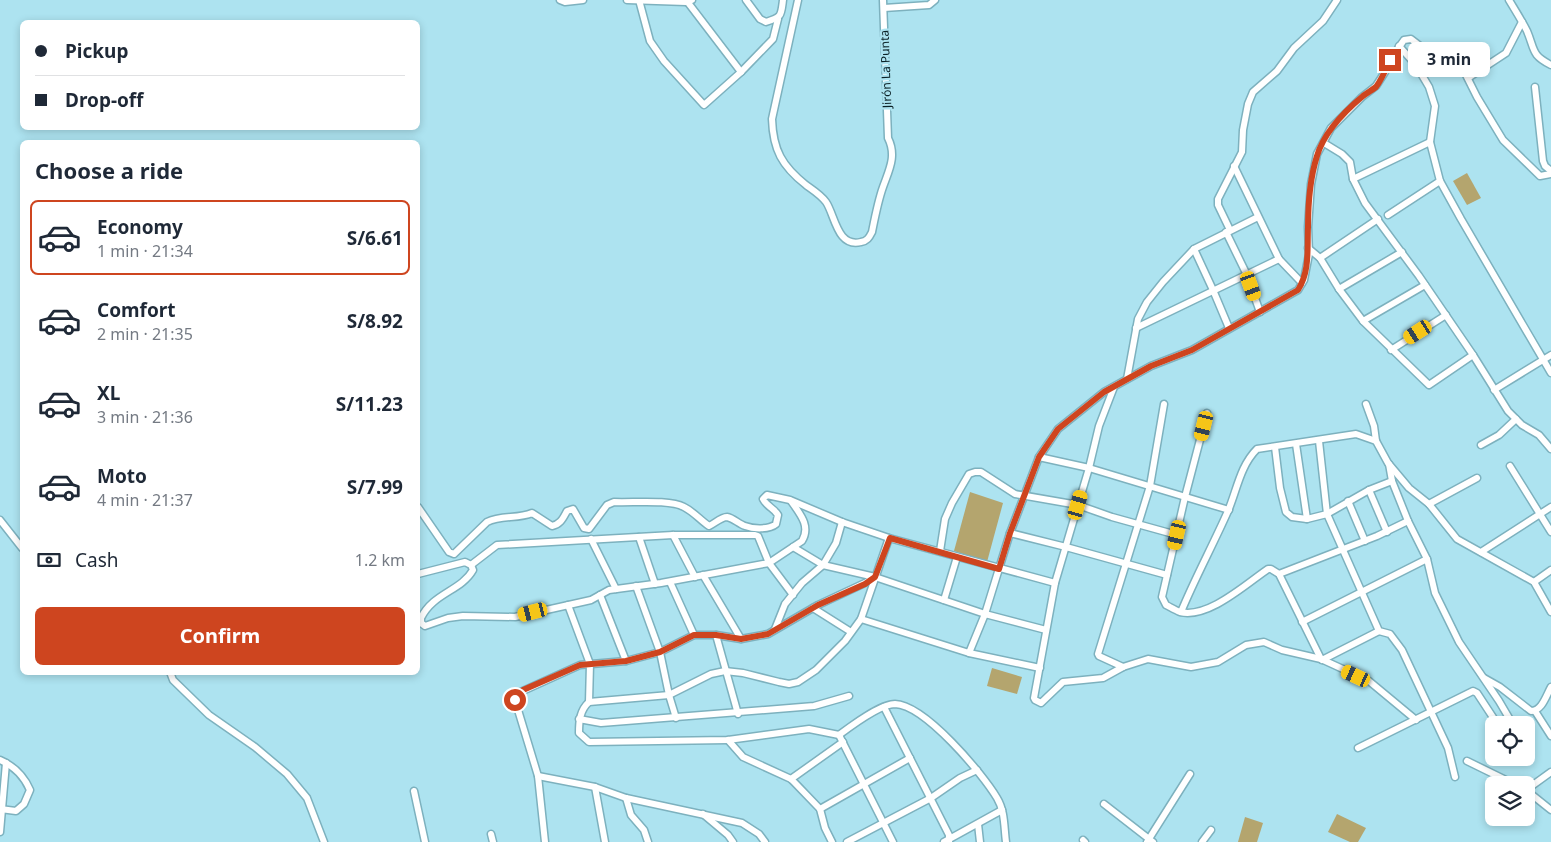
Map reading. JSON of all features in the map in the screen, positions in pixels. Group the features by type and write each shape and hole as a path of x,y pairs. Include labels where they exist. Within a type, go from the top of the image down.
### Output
{"street":[{"path":"560,0 565,2 583,0"},
{"path":"627,0 688,1 741,72"},
{"path":"639,0 650,41 664,61 704,105 741,72 773,39 784,0"},
{"path":"746,0 760,19 766,22 778,19"},
{"name":"Jirón La Punta","path":"798,0 772,119 772,135 784,165 791,174 821,197 827,204 838,230 847,240 856,243 864,242 872,232 883,187 891,170 893,158 888,138 883,0"},
{"path":"884,8 929,5 935,0"},
{"path":"1260,312 1218,205 1218,199 1242,152 1243,130 1248,104 1253,92 1277,71 1294,48 1323,20 1337,0"},
{"path":"1509,0 1528,32 1532,49 1540,59 1551,65"},
{"path":"1468,78 1506,53 1522,22"},
{"path":"969,653 986,614 1010,533 1039,457 1058,429 1114,386 1151,366 1192,350 1298,290 1302,283 1308,248 1311,184 1318,154 1331,128 1362,97 1376,86 1390,60 1404,40 1411,40 1433,56 1451,60 1463,69 1503,140 1540,176 1551,172 1545,166 1543,160 1535,87"},
{"path":"1399,46 1430,87 1434,106 1430,142 1440,181 1551,373"},
{"path":"1353,179 1430,142"},
{"path":"1324,143 1342,154 1350,162 1353,179 1365,203 1446,315 1508,411 1522,425 1539,434 1551,449"},
{"path":"1234,166 1279,259 1302,283"},
{"path":"1388,215 1440,181"},
{"path":"1127,379 1138,319 1147,302 1179,263 1194,249 1258,217"},
{"path":"1320,258 1378,219"},
{"path":"1308,248 1320,258 1338,289 1363,321 1429,385 1473,355"},
{"path":"1194,249 1214,290 1229,328"},
{"path":"1338,289 1402,252"},
{"path":"1136,328 1246,273 1279,259"},
{"path":"1363,321 1425,285"},
{"path":"1392,350 1446,315"},
{"path":"1494,390 1551,355"},
{"path":"1114,386 1099,426 1089,468 1055,583 1034,698 1041,703 1064,682 1103,678 1123,667 1148,659 1191,667 1218,662 1246,645 1264,642 1282,650 1321,660 1369,682 1416,720"},
{"path":"1123,667 1098,654 1150,486 1164,404"},
{"path":"1366,404 1374,426 1376,440 1388,463 1409,488 1429,504 1457,539 1534,582 1551,612"},
{"path":"1207,413 1185,497 1162,598 1166,605 1181,612 1209,609 1268,569 1271,569 1279,574 1321,660"},
{"path":"1481,445 1499,435 1516,419"},
{"path":"1181,612 1229,510 1244,465 1250,455 1257,449 1356,434 1376,440"},
{"path":"1319,440 1327,514 1379,631"},
{"path":"1296,444 1307,519"},
{"path":"1275,447 1280,488 1286,512 1292,517 1307,519 1327,514 1369,490 1392,481"},
{"path":"1039,457 1089,468 1229,510"},
{"path":"1358,748 1475,691 1496,722 1503,725 1509,718 1459,642 1434,594 1427,559 1408,521 1392,481 1388,463"},
{"path":"1510,466 1551,532"},
{"path":"940,552 945,519 952,503 969,474 981,472 1015,494 1078,505 1112,517 1177,535"},
{"path":"1429,504 1477,478"},
{"path":"1369,490 1387,532"},
{"path":"420,510 438,538 449,552 454,554 487,522 493,519 524,516 532,513 552,526 558,525 567,511 573,509 586,530 589,529 610,503 672,503 683,506 695,513 709,526 728,517 745,526 773,527 776,524 778,515 763,499 767,495 790,500 842,522 890,538 1055,583"},
{"path":"472,565 473,570 465,579 432,601 421,618 421,622 425,626 448,618 463,616 516,617 591,600 609,590 670,582 769,563 802,541 806,532 805,524 800,514 790,500"},
{"path":"1348,501 1365,541"},
{"path":"1481,552 1551,507"},
{"path":"0,520 20,545"},
{"path":"1279,574 1387,532 1408,521"},
{"path":"775,629 785,604 802,583 823,565 836,543 842,522"},
{"path":"1010,533 1066,546 1167,575"},
{"path":"472,565 497,545 673,534 755,535 758,536 769,563 792,595"},
{"path":"673,534 695,577"},
{"path":"639,536 654,584"},
{"path":"890,538 861,619 845,642 816,670 798,682 789,684 743,673 725,671 711,674 669,695 589,702 584,706 579,719 580,733 589,742 728,740 810,729 841,739 893,842"},
{"path":"591,539 616,589"},
{"path":"793,547 823,565 875,577 986,614 1046,630"},
{"path":"944,600 958,557"},
{"path":"1302,622 1427,559"},
{"path":"420,573 465,562 472,565"},
{"path":"1534,582 1551,570"},
{"path":"704,575 741,639"},
{"path":"545,842 538,776 515,700 516,694 580,665 626,661 660,652 694,635 716,635 741,639 768,634 813,608 865,584 875,577"},
{"path":"670,582 694,635"},
{"path":"636,586 660,652 676,718"},
{"path":"600,595 626,661"},
{"path":"568,605 590,664 589,702"},
{"path":"813,608 851,632"},
{"path":"861,619 969,653 1040,668"},
{"path":"1321,660 1379,631 1390,634 1402,650 1432,712 1448,748 1455,776"},
{"path":"716,635 738,714"},
{"path":"171,675 173,680 208,715 255,747 287,774 307,798 324,842"},
{"path":"1481,676 1500,686 1530,711 1535,711 1539,708 1551,687"},
{"path":"579,719 601,723 738,714 814,706 849,696"},
{"path":"790,779 841,739 849,728 884,707 893,704 901,705 924,716 977,770 997,798 1002,810 1006,842"},
{"path":"884,707 931,798 948,841 1002,810"},
{"path":"1535,711 1551,736"},
{"path":"728,740 743,757 790,779 820,809 825,828 832,842"},
{"path":"820,809 910,758"},
{"path":"0,832 3,761 15,768 30,790 24,804 16,811 1,809"},
{"path":"1467,761 1498,776"},
{"path":"846,842 931,798 960,778 977,770"},
{"path":"1535,784 1551,772"},
{"path":"1104,804 1150,841 1190,774"},
{"path":"538,776 595,786 626,798 742,823 759,834 765,842"},
{"path":"595,786 605,842"},
{"path":"414,791 425,842"},
{"path":"1535,797 1551,810"},
{"path":"626,798 631,815 644,830 648,842"},
{"path":"704,814 728,835 733,842"},
{"path":"978,824 980,842"},
{"path":"1202,842 1211,830"},
{"path":"491,834 493,842"}],"shaded area":[{"path":"1467,173 1481,198 1467,205 1453,181"},
{"path":"970,492 1003,503 987,562 954,551"},
{"path":"992,668 1022,677 1017,694 987,686"},
{"path":"1337,814 1366,828 1358,842 1350,842 1328,832"},
{"path":"1245,817 1263,823 1257,842 1238,842"}],"route":[{"path":"515,700 516,694 523,690 580,665 626,661 660,652 694,635 716,635 741,639 768,634 792,618 865,584 875,577 890,538 999,569 1010,533 1039,457 1058,429 1104,392 1151,366 1192,350 1298,290 1304,280 1308,254 1311,184 1318,154 1331,128 1362,97 1376,86 1390,60"}]}
